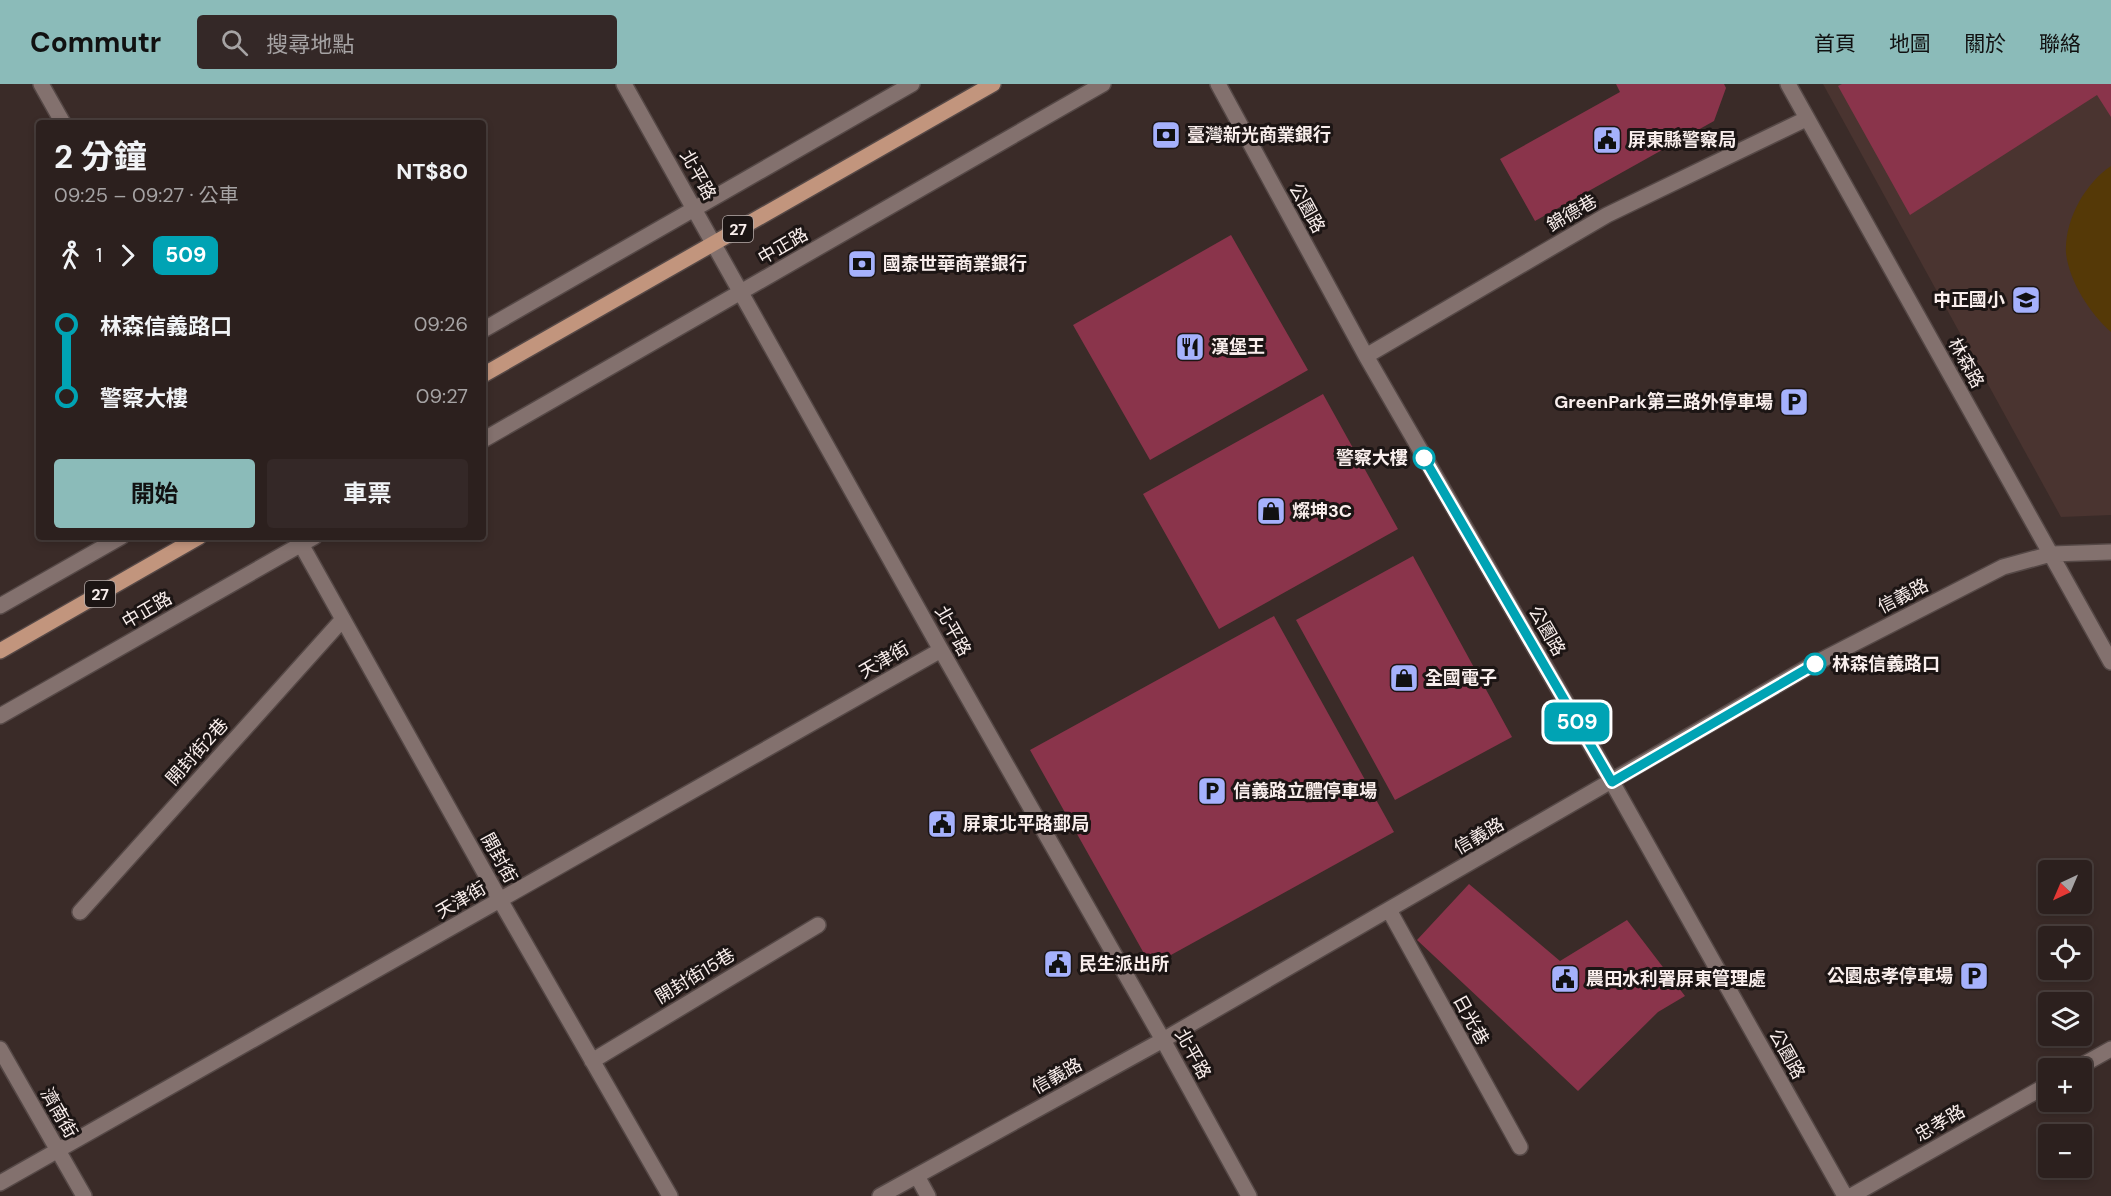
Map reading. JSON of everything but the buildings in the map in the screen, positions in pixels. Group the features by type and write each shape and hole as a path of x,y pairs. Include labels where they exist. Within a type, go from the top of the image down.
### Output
{"main road":[{"name":"中正路","path":"486,373 993,84"},
{"name":"中正路","path":"0,651 195,540"}],"street":[{"path":"41,84 61,120"},
{"name":"北平路","path":"624,84 1249,1196"},
{"path":"486,328 912,84"},
{"name":"中正路","path":"486,438 1103,84"},
{"name":"公園路","path":"1218,84 1366,356 1612,782 1845,1196"},
{"name":"林森路","path":"1788,84 2111,662"},
{"name":"錦德巷","path":"1366,356 1607,215 1806,119"},
{"path":"0,606 116,540"},
{"name":"中正路","path":"0,716 302,540"},
{"name":"開封街","path":"304,540 343,619 500,900 670,1196"},
{"name":"信義路","path":"880,1196 1163,1040 1810,666 2003,567 2051,554 2111,552"},
{"name":"開封街2巷","path":"80,912 343,619"},
{"name":"天津街","path":"0,1183 941,650"},
{"name":"日光巷","path":"1389,910 1520,1148"},
{"name":"開封街15巷","path":"592,1061 818,925"},
{"name":"濟南街","path":"0,1049 84,1196"},
{"path":"2092,1060 2111,1049"},
{"name":"忠孝路","path":"1851,1196 2038,1090"},
{"path":"917,1176 928,1196"}],"shaded area":[{"name":"中正國小","path":"1823,84 2111,84 2111,515 2061,517"},
{"path":"2111,166 2111,332 2088,306 2076,286 2068,264 2066,241 2078,204 2093,182"}],"bus line":[{"name":"509","path":"1424,458 1612,782 1815,664"}],"place":[{"name":"臺灣新光商業銀行","path":"1166,135"},
{"name":"屏東縣警察局","path":"1607,140"},
{"name":"國泰世華商業銀行","path":"862,264"},
{"name":"中正國小","path":"2026,300"},
{"name":"漢堡王","path":"1190,347"},
{"name":"GreenPark第三路外停車場","path":"1794,402"},
{"name":"警察大樓","path":"1424,458"},
{"name":"燦坤3C","path":"1271,511"},
{"name":"林森信義路口","path":"1815,664"},
{"name":"全國電子","path":"1404,678"},
{"name":"信義路立體停車場","path":"1212,791"},
{"name":"屏東北平路郵局","path":"942,824"},
{"name":"民生派出所","path":"1058,964"},
{"name":"公園忠孝停車場","path":"1974,976"},
{"name":"農田水利署屏東管理處","path":"1565,979"}]}
